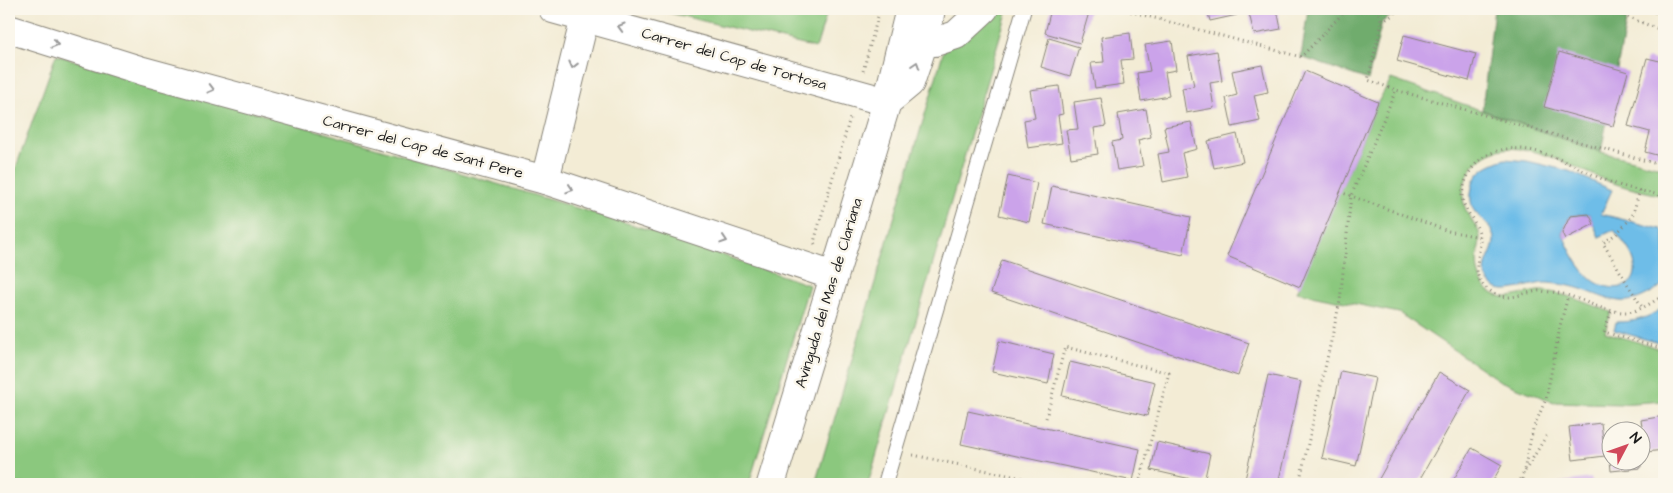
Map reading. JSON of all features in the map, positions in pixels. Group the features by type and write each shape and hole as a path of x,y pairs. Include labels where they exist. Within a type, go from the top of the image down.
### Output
{"street":[{"name":"Carrer del Cap de Tortosa","path":"553,9 586,13 887,102"},
{"name":"Avinguda del Mas de Clariana","path":"771,484 887,102 910,9"},
{"path":"887,102 910,83 924,22 931,9"},
{"path":"924,22 936,42 956,34 984,9"},
{"path":"545,180 586,13"},
{"name":"Carrer del Cap de Sant Pere","path":"9,29 143,71 545,180 834,276"}],"lane":[{"path":"885,484 1024,9"}],"path":[{"path":"834,276 814,242 880,9"},
{"path":"1122,9 1301,57 1347,9"},
{"path":"1377,9 1382,22 1368,80 1396,90 1664,166"},
{"path":"1382,22 1402,9"},
{"path":"1599,9 1664,31"},
{"path":"1299,484 1340,301 1350,196 1396,90"},
{"path":"1664,196 1613,183 1549,155 1526,149 1506,149 1488,154 1474,164 1466,178 1462,196 1468,214 1477,228 1480,238 1477,259 1478,277 1488,290 1503,298 1539,291 1560,293 1611,312 1629,312 1664,295"},
{"path":"1640,190 1632,217 1616,234 1603,243 1642,307"},
{"path":"1340,192 1448,231 1480,238"},
{"path":"1521,484 1533,429 1546,399 1568,296"},
{"path":"1611,312 1604,332 1663,349 1664,346"},
{"path":"1046,418 1065,348 1168,372 1139,484"},
{"path":"1517,484 1548,433"},
{"path":"895,451 1037,483 1050,484"}],"green space":[{"path":"653,9 828,9 816,48"},
{"path":"955,9 1008,9 868,484 815,484 937,74"},
{"path":"1308,9 1402,9 1382,22 1368,80 1301,57"},
{"path":"1494,9 1599,9 1627,17 1601,152 1482,110"},
{"path":"56,55 378,148 653,231 809,285 749,484 9,484 9,187"},
{"path":"1391,79 1601,152 1664,168 1664,196 1619,185 1538,152 1518,149 1499,150 1483,157 1469,173 1464,184 1463,200 1466,211 1480,236 1477,262 1478,272 1484,286 1488,290 1494,294 1506,297 1546,291 1575,298 1611,312 1605,332 1664,350 1664,401 1620,404 1554,402 1500,381 1399,313 1297,292 1378,102"}],"water":[{"path":"1505,159 1527,161 1569,171 1612,190 1601,214 1661,229 1664,232 1665,272 1662,285 1654,291 1628,301 1610,299 1562,284 1541,283 1511,290 1498,289 1493,286 1488,280 1485,268 1493,246 1493,235 1490,228 1474,210 1471,204 1471,196 1472,186 1477,175 1486,167","holes":["1589,214 1599,237 1614,230 1630,252 1634,261 1635,274 1627,285 1614,288 1600,285 1594,281 1579,265 1562,233 1570,216"]},
{"path":"1662,308 1664,309 1664,333 1661,344 1614,330 1616,322 1640,319"}],"building":[{"path":"1051,9 1090,9 1080,43 1045,33"},
{"path":"1207,9 1235,9 1237,15 1210,21"},
{"path":"1248,9 1277,9 1281,29 1254,34"},
{"path":"1653,9 1664,9 1664,12 1654,13"},
{"path":"1130,33 1133,59 1121,60 1124,84 1095,88 1091,63 1104,62 1101,37"},
{"path":"1404,35 1476,54 1469,81 1397,61"},
{"path":"1049,38 1079,47 1070,76 1041,67"},
{"path":"1172,41 1176,70 1165,72 1169,96 1141,101 1137,73 1150,71 1145,45"},
{"path":"1217,51 1222,81 1210,83 1214,108 1186,113 1182,88 1194,86 1188,56"},
{"path":"1559,52 1628,72 1613,126 1544,107"},
{"path":"1647,58 1664,62 1664,157 1645,152 1650,132 1628,126"},
{"path":"1262,65 1268,92 1254,95 1260,121 1232,127 1226,98 1237,95 1232,71"},
{"path":"1305,71 1378,102 1300,287 1227,256"},
{"path":"1059,86 1063,114 1058,115 1062,143 1028,148 1024,120 1035,118 1030,90"},
{"path":"1101,98 1106,126 1094,128 1098,154 1071,158 1066,130 1078,129 1074,102"},
{"path":"1146,109 1151,137 1138,140 1143,166 1117,170 1112,142 1122,140 1118,114"},
{"path":"1191,122 1197,149 1182,153 1187,177 1163,182 1158,154 1169,152 1164,127"},
{"path":"1237,134 1243,162 1214,168 1208,141"},
{"path":"1008,176 1037,183 1029,222 999,215"},
{"path":"1052,186 1191,217 1183,255 1044,224"},
{"path":"1589,214 1594,224 1565,239 1562,233 1570,216"},
{"path":"1002,260 1249,343 1238,376 991,293"},
{"path":"999,341 1054,354 1048,384 992,372"},
{"path":"1070,362 1155,382 1147,416 1062,396"},
{"path":"1341,371 1375,378 1356,466 1322,458"},
{"path":"1439,372 1470,390 1417,484 1376,484"},
{"path":"1268,375 1301,382 1278,484 1244,484"},
{"path":"968,411 1140,449 1133,481 961,444"},
{"path":"1664,416 1664,450 1650,452 1650,420 1641,420"},
{"path":"1600,423 1600,457 1573,460 1569,427"},
{"path":"1157,442 1210,454 1204,482 1151,470"},
{"path":"1472,448 1502,465 1491,484 1451,484"},
{"path":"1591,478 1592,484 1556,484 1556,483"}]}
